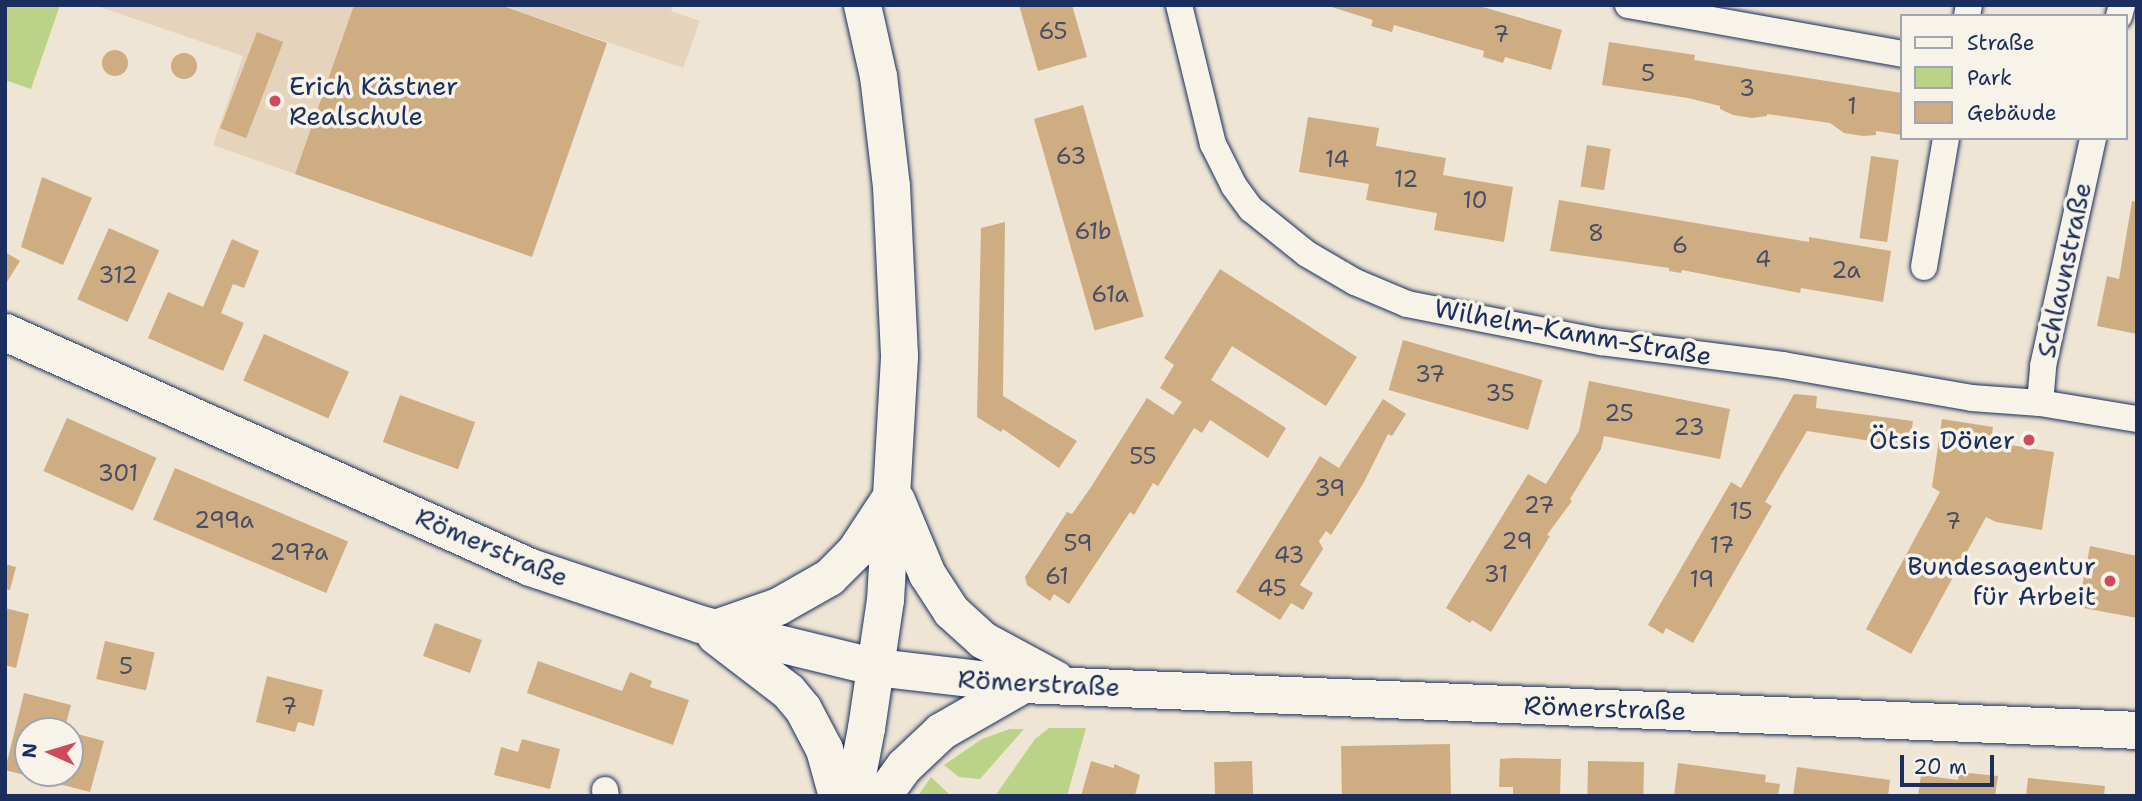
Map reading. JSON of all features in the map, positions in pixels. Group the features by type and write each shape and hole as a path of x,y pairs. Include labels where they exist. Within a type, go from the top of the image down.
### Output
{"main road":[{"path":"853,796 876,667 893,492 899,355 894,241 878,76 862,5"},
{"name":"Römerstraße","path":"5,332 530,567 707,626 876,667 1023,684 2137,730"},
{"path":"707,626 778,607 830,577 855,551 893,492"},
{"path":"893,492 927,573 951,611 983,640 1068,686"},
{"path":"707,626 788,691 803,709 824,749 837,796"},
{"path":"882,796 912,757 941,731 1023,684"}],"street":[{"name":"Wilhelm-Kamm-Straße","path":"1179,5 1213,144 1234,186 1251,209 1288,239 1354,282 1407,303 1601,342 1783,365 1972,398 2039,403 2137,419"},
{"path":"1628,5 1900,54"},
{"path":"1924,267 1946,140"},
{"name":"Schlaunstraße","path":"2039,403 2043,366 2093,140"}],"shaded area":[{"name":"Erich Kästner Realschule","path":"354,5 295,174 213,145 243,56 97,6"},
{"name":"Erich Kästner Realschule","path":"500,5 673,5 671,11 700,21 683,68"}],"green space":[{"path":"5,5 60,5 31,89 5,80"},
{"path":"1049,728 1086,728 1067,796 995,796 1035,739"},
{"path":"1010,729 1024,729 980,779 959,777 944,765 982,739"},
{"path":"931,777 948,793 950,796 918,796"}],"building":[{"path":"354,5 500,5 607,43 532,257 295,174"},
{"path":"1019,5 1072,5 1087,57 1038,71"},
{"path":"1325,5 1476,5 1562,30 1551,70 1505,57 1503,63 1483,57 1484,51 1394,25 1392,32 1371,26 1373,20"},
{"path":"257,32 283,42 246,138 220,128"},
{"path":"1609,42 1695,55 1694,60 1900,93 1900,135 1876,131 1876,135 1863,136 1844,133 1830,123 1767,114 1752,118 1733,115 1720,109 1720,106 1688,98 1602,85"},
{"path":"115,50 124,54 128,63 124,72 115,76 106,72 102,63 106,54"},
{"path":"184,53 193,57 197,66 193,75 184,79 175,75 171,66 175,57"},
{"path":"1083,105 1144,316 1095,331 1034,119"},
{"path":"1308,117 1379,128 1376,146 1446,158 1443,175 1513,187 1504,242 1434,230 1437,213 1366,200 1369,184 1299,172"},
{"path":"1587,145 1611,149 1604,190 1580,186"},
{"path":"1871,156 1899,160 1887,242 1859,238"},
{"path":"42,177 92,198 63,265 21,247"},
{"path":"1559,200 1809,242 1809,237 1891,251 1883,302 1801,288 1800,293 1682,270 1681,273 1669,271 1669,268 1550,251"},
{"path":"2132,201 2137,202 2137,334 2097,326 2107,276 2119,279"},
{"path":"1005,222 1003,396 1077,441 1059,468 1003,429 1001,432 977,417 981,228"},
{"path":"109,228 159,250 128,322 77,299"},
{"path":"232,239 259,251 244,288 233,284 221,313 244,323 223,371 148,338 168,292 203,307"},
{"path":"5,252 20,261 5,285"},
{"path":"1220,269 1357,357 1326,406 1232,346 1211,380 1286,428 1268,458 1210,420 1202,433 1194,428 1158,486 1153,483 1134,515 1130,512 1069,604 1054,594 1050,601 1027,585 1025,577 1067,512 1072,514 1091,487 1147,398 1173,415 1182,402 1160,388 1174,365 1164,358"},
{"path":"264,334 349,372 328,418 243,381"},
{"path":"1403,340 1542,380 1528,430 1389,390"},
{"path":"1589,381 1730,409 1720,459 1604,436 1601,449 1570,499 1572,501 1547,535 1550,536 1491,632 1472,620 1470,623 1446,608 1528,474 1546,484 1579,431"},
{"path":"1794,394 1817,396 1816,408 1913,421 1909,447 1807,431 1765,502 1772,506 1693,643 1666,628 1663,634 1648,625 1731,482 1741,488"},
{"path":"400,395 475,422 458,469 383,442"},
{"path":"1383,399 1406,414 1392,436 1388,434 1363,484 1331,535 1326,531 1319,541 1323,549 1300,585 1313,593 1303,610 1291,603 1280,620 1236,592 1320,456 1339,468"},
{"path":"67,418 157,458 133,511 43,471"},
{"path":"1942,419 1993,427 1991,442 2054,452 2042,530 1996,522 1986,517 1911,654 1866,629 1940,492 1932,487"},
{"path":"175,468 348,541 326,593 153,520"},
{"name":"Bundesagentur für Arbeit","path":"2090,546 2137,556 2137,618 2078,607"},
{"path":"5,564 16,567 10,590 5,589"},
{"path":"5,608 29,614 16,668 5,665"},
{"path":"435,623 482,640 470,673 423,656"},
{"path":"105,641 155,652 146,690 96,679"},
{"path":"538,661 622,691 630,672 652,681 650,687 689,700 673,745 527,693"},
{"path":"267,676 323,690 314,726 298,722 295,732 256,722"},
{"path":"24,693 71,705 68,717 18,717"},
{"path":"14,734 14,772 5,770"},
{"path":"84,736 104,741 90,792 71,787 84,787"},
{"path":"522,739 560,749 550,789 494,775 501,747 518,752"},
{"path":"1450,744 1451,796 1342,796 1341,746"},
{"path":"1500,759 1561,759 1560,796 1513,796 1513,787 1499,787"},
{"path":"1091,761 1114,768 1114,764 1140,775 1135,796 1081,796"},
{"path":"1252,761 1253,796 1215,796 1214,762"},
{"path":"1588,761 1644,762 1643,796 1587,796"},
{"path":"1678,763 1766,775 1765,782 1780,784 1778,796 1674,796"},
{"path":"1797,767 1890,780 1888,796 1793,796"},
{"path":"1959,772 1998,776 1995,796 1918,796 1921,775 1958,780"},
{"path":"2028,778 2105,786 2104,796 2026,796"}],"place":[{"name":"Erich Kästner Realschule","path":"275,101"},
{"name":"Ötsis Döner","path":"2029,440"},
{"name":"Bundesagentur für Arbeit","path":"2110,581"}]}
